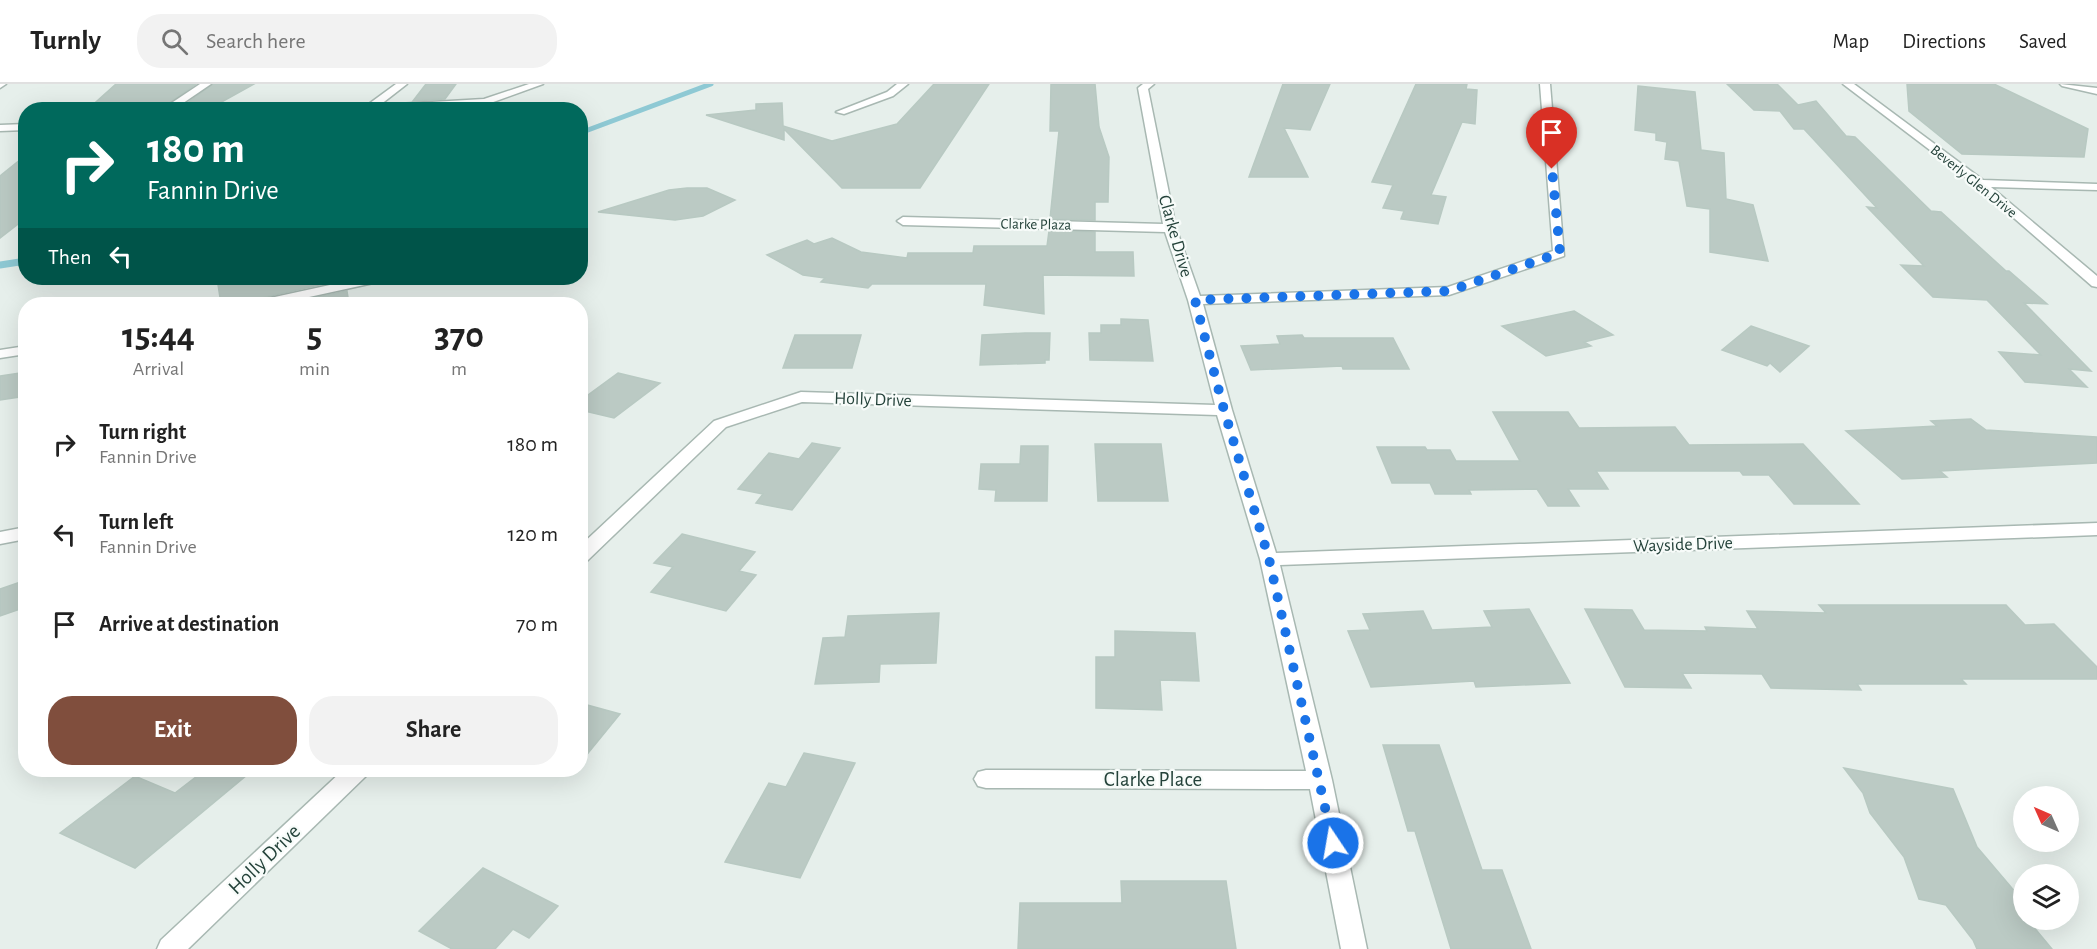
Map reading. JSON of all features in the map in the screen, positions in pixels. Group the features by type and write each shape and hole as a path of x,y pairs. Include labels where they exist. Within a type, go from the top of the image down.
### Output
{"street":[{"path":"178,102 206,84"},
{"path":"378,102 402,84"},
{"path":"485,102 537,84"},
{"path":"841,112 891,94 903,84"},
{"name":"Clarke Drive","path":"1149,84 1143,88 1170,228 1195,300 1224,410 1269,559 1320,780 1354,949"},
{"path":"1195,300 1449,291 1560,253 1545,84"},
{"name":"Beverly Glen Drive","path":"1848,84 1980,183 2097,283"},
{"path":"2065,84 2097,91"},
{"path":"0,128 18,127"},
{"path":"1980,183 2097,187"},
{"name":"Clarke Plaza","path":"903,221 1170,228"},
{"path":"292,297 346,285"},
{"path":"0,354 18,351"},
{"name":"Holly Drive","path":"588,549 720,424 801,397 1224,410"},
{"name":"Wayside Drive","path":"1269,559 2097,530"},
{"path":"0,538 18,535"},
{"name":"Holly Drive","path":"170,949 351,777"},
{"name":"Clarke Place","path":"986,779 1320,780"}],"building":[{"path":"116,84 196,84 170,102 96,102"},
{"path":"213,84 254,84 222,102 189,102"},
{"path":"426,84 456,84 445,99 413,101"},
{"path":"934,84 989,84 920,188 842,188 784,129 784,140 706,115 756,110 756,104 782,103 783,126 832,141 897,124"},
{"path":"1051,84 1095,84 1099,127 1109,157 1108,202 1095,202 1095,220 1050,219 1059,131 1050,131"},
{"path":"1283,84 1330,84 1310,130 1284,128 1308,177 1249,177"},
{"path":"1416,84 1467,84 1466,89 1477,90 1475,124 1462,122 1431,195 1446,197 1438,224 1401,219 1404,211 1383,208 1393,185 1372,182"},
{"path":"1727,84 1777,84 1798,105 1816,101 1846,136 1855,137 1931,211 1941,212 2006,271 2009,271 2047,304 2024,303 2091,371 2069,369 2087,387 2025,382 1999,352 2041,355 1987,300 1933,297 1901,265 1924,266 1867,207 1877,208 1804,129 1794,129 1780,111 1754,110"},
{"path":"1907,84 1994,84 2088,129 2084,157 1962,154 1909,111"},
{"path":"1638,86 1695,92 1701,150 1724,153 1726,199 1753,205 1768,261 1710,252 1710,209 1687,206 1679,161 1665,159 1667,142 1656,140 1656,133 1635,130"},
{"path":"18,161 18,224 0,238 0,176"},
{"path":"707,188 735,200 703,216 675,220 598,212 669,190"},
{"path":"1049,231 1095,232 1095,252 1133,252 1134,276 1043,275 1044,314 984,305 986,284 872,284 868,288 821,282 825,278 803,275 767,255 807,240 814,244 832,238 861,252 907,258 908,253 973,253 974,246 1047,246"},
{"path":"218,285 319,285 265,297 220,297"},
{"path":"347,291 348,297 318,297"},
{"path":"1574,311 1613,335 1584,342 1591,346 1546,356 1502,326"},
{"path":"1121,319 1148,320 1153,361 1090,360 1089,333 1101,333 1101,325 1121,325"},
{"path":"1751,326 1809,346 1780,372 1770,363 1767,366 1722,350"},
{"path":"1050,333 1049,360 1045,360 1045,363 980,365 982,335"},
{"path":"795,335 861,335 852,368 783,368"},
{"path":"1302,335 1304,338 1393,338 1409,369 1343,369 1342,366 1251,370 1241,346 1280,344 1277,336"},
{"path":"18,373 18,397 0,400 0,376"},
{"path":"618,373 660,383 614,418 588,412 588,395"},
{"path":"1493,412 1568,412 1579,428 1675,427 1689,445 1803,444 1859,504 1794,504 1769,475 1743,475 1740,471 1596,471 1608,489 1568,489 1579,506 1548,506 1537,489 1469,490 1471,494 1435,494 1430,483 1392,483 1377,447 1425,447 1427,450 1450,450 1456,461 1520,461"},
{"path":"1971,419 1986,430 2097,437 2097,463 1940,471 1947,477 1902,479 1846,431 1937,426 1931,421"},
{"path":"812,443 840,448 792,510 756,503 763,494 738,489 769,453 799,459"},
{"path":"1095,444 1161,444 1168,501 1098,501"},
{"path":"1021,446 1048,446 1047,501 995,501 996,490 979,489 981,464 1020,464"},
{"path":"682,534 755,552 739,571 756,575 726,611 651,592 673,567 654,563"},
{"path":"18,583 18,610 0,616 0,589"},
{"path":"1819,605 2006,605 2025,625 2054,624 2097,667 2097,679 1961,679 1966,684 1857,684 1861,690 1771,688 1762,674 1682,673 1691,688 1625,687 1585,609 1632,610 1644,630 1707,631 1705,627 1758,629 1747,611 1826,613"},
{"path":"1529,609 1570,683 1476,687 1474,681 1371,687 1348,631 1370,630 1363,614 1423,611 1432,630 1492,627 1484,611"},
{"path":"939,613 936,663 880,664 879,682 815,684 823,638 845,637 848,616"},
{"path":"1115,631 1195,633 1199,681 1160,680 1162,710 1096,708 1096,657 1115,657"},
{"path":"588,705 620,714 588,753"},
{"path":"1383,745 1439,745 1482,870 1502,870 1531,949 1451,949 1415,831 1408,831"},
{"path":"804,753 855,763 800,878 725,862 769,783 786,787"},
{"path":"1844,768 1953,789 1977,847 2013,889 2013,930 2036,930 2052,949 1977,949 1973,940 1946,905 1919,899 1904,857 1870,813 1863,793"},
{"path":"134,777 175,793 196,777 245,777 135,868 60,833"},
{"path":"483,868 558,906 529,938 513,929 495,949 452,949 419,931"},
{"path":"1121,881 1226,881 1236,949 1018,949 1020,903 1122,903"}],"waterway":[{"path":"588,130 711,84"},
{"path":"0,265 18,262"}],"route":[{"path":"1333,843 1269,559 1224,410 1195,300 1449,291 1560,253 1552,169"}]}
